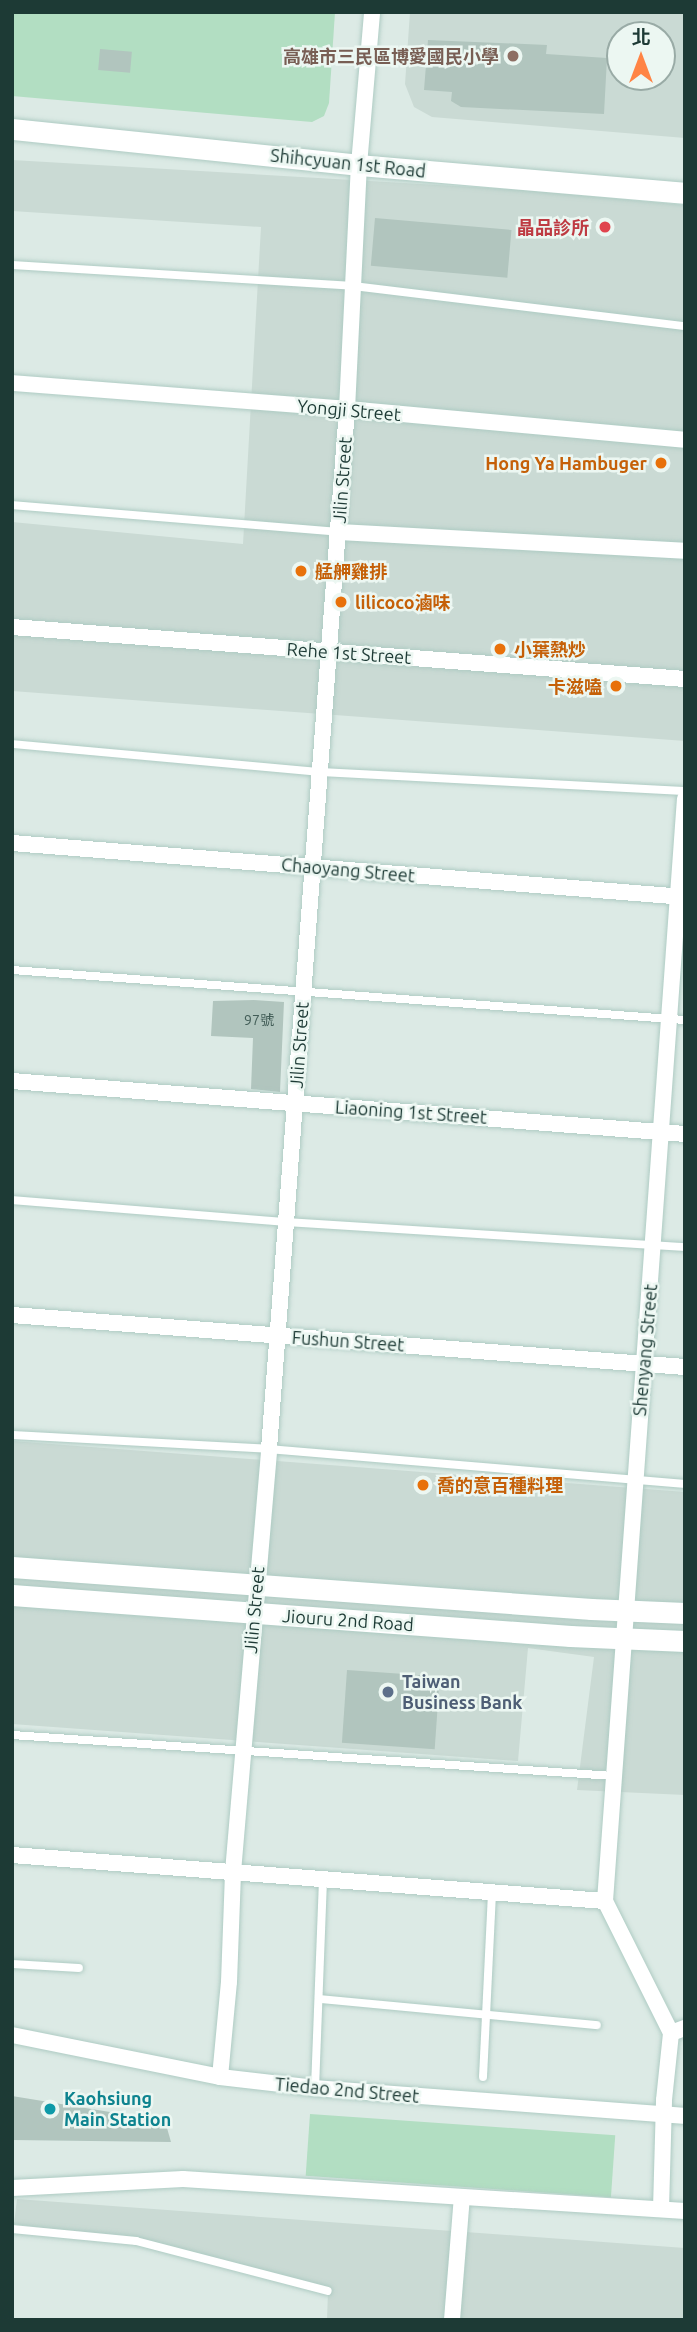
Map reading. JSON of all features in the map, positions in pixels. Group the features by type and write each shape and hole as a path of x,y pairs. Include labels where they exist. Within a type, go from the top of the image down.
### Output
{"street":[{"name":"Jilin Street","path":"220,2077 229,1982 233,1872 269,1449 338,532 359,165 372,12"},
{"name":"Shihcyuan 1st Road","path":"12,128 359,165 685,193"},
{"name":"Yongji Street","path":"12,383 347,409 685,440"},
{"path":"338,532 685,551"},
{"name":"Rehe 1st Street","path":"12,627 685,679"},
{"name":"Shenyang Street","path":"605,1901 633,1481 662,1132 677,1019 685,799"},
{"name":"Chaoyang Street","path":"12,843 681,896"},
{"name":"Liaoning 1st Street","path":"12,1082 685,1134"},
{"name":"Fushun Street","path":"12,1315 685,1367"},
{"name":"Jiouru 2nd Road","path":"12,1567 685,1613"},
{"name":"Jiouru 2nd Road","path":"12,1595 685,1641"},
{"path":"12,1855 492,1895 605,1901 678,2030 664,2115 661,2209"},
{"name":"Tiedao 2nd Street","path":"12,2035 220,2077 314,2088 685,2116"},
{"path":"12,2199 12,2188 183,2179 685,2211"},
{"path":"453,2320 462,2197"}],"lane":[{"path":"12,265 353,286 685,326"},
{"path":"12,505 338,532"},
{"path":"12,744 320,772 685,791"},
{"path":"12,970 303,989 677,1019"},
{"path":"12,1200 286,1222 685,1247"},
{"path":"12,1434 269,1449 685,1484"},
{"path":"12,1735 613,1776"},
{"path":"314,2088 320,2000 323,1880"},
{"path":"483,2077 492,1895"},
{"path":"12,1964 79,1968"},
{"path":"320,2000 597,2025"},
{"path":"12,2228 136,2241 328,2291"}],"shaded area":[{"name":"高雄市三民區博愛國民小學","path":"410,12 685,12 685,138 432,117 414,107 405,84"},
{"path":"12,160 524,190 685,205 685,741 12,691 12,522 243,544 261,227 12,211"},
{"path":"12,1441 685,1492 685,1795 577,1790 594,1657 528,1648 518,1761 12,1724"},
{"path":"17,2199 685,2248 685,2320 327,2320 328,2291 136,2241 14,2224"}],"green space":[{"path":"12,12 335,12 329,103 324,116 312,122 12,96"},
{"path":"310,2114 615,2135 611,2197 306,2176"}],"building":[{"path":"428,40 547,45 546,54 606,58 604,114 461,107 451,101 452,92 424,90"},
{"path":"100,49 132,52 130,73 98,70"},
{"path":"375,218 511,230 507,278 371,266"},
{"path":"213,1001 284,1002 280,1092 251,1089 253,1038 211,1036"},
{"path":"347,1670 440,1676 435,1749 342,1743"},
{"name":"Kaohsiung Main Station","path":"12,2096 165,2121 171,2142 12,2140"}],"place":[{"name":"高雄市三民區博愛國民小學","path":"513,56"},
{"name":"晶品診所","path":"605,227"},
{"name":"Hong Ya Hambuger","path":"661,463"},
{"name":"艋舺雞排","path":"301,571"},
{"name":"lilicoco滷味","path":"341,602"},
{"name":"小葉熱炒","path":"500,649"},
{"name":"卡滋嗑","path":"616,686"},
{"name":"喬的意百種料理","path":"423,1485"},
{"name":"Taiwan Business Bank","path":"388,1692"},
{"name":"Kaohsiung Main Station","path":"50,2109"}]}
